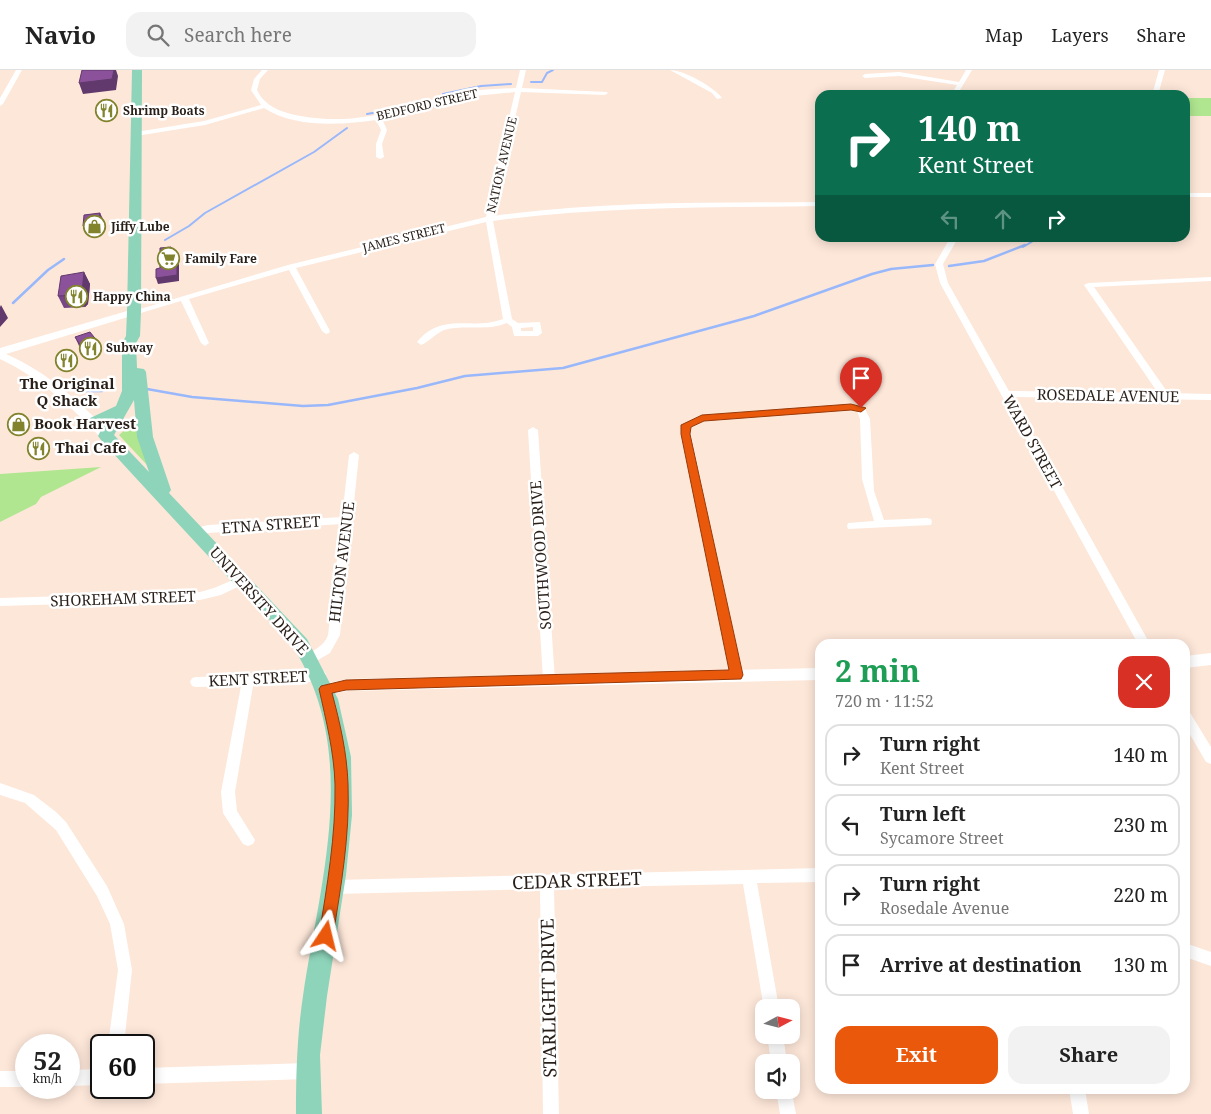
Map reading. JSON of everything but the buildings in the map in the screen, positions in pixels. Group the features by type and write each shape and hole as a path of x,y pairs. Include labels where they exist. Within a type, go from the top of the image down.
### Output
{"main road":[{"path":"106,436 109,428 120,416 128,396 129,344 132,336 134,312 137,70"},
{"path":"132,336 138,344 141,401 148,450 166,500"},
{"path":"106,436 127,424 141,401"},
{"path":"93,422 121,410"},
{"name":"UNIVERSITY DRIVE","path":"106,436 280,619 319,674 336,732 342,783 341,838 335,887 313,1006 307,1071 309,1114"}],"street":[{"path":"0,104 19,70"},
{"path":"136,134 205,124 266,105 254,90 257,79 265,70"},
{"name":"NATION AVENUE","path":"508,320 489,219 523,70"},
{"path":"673,70 714,92 719,98"},
{"path":"957,90 969,70"},
{"path":"1156,90 1162,70"},
{"path":"865,76 899,74 960,84"},
{"name":"BEDFORD STREET","path":"266,105 282,114 316,121 342,122 410,110 461,94 489,91 605,93"},
{"path":"378,117 384,130 379,144 380,158"},
{"path":"1190,195 1211,194"},
{"name":"JAMES STREET","path":"0,353 290,267 448,227 489,219 532,213 612,207 815,204"},
{"name":"WARD STREET","path":"951,242 939,264 941,276 1141,639"},
{"path":"290,267 326,331"},
{"path":"1165,396 1088,285 1211,278"},
{"path":"184,298 205,344"},
{"path":"420,342 429,332 444,326 501,323 508,320 516,326"},
{"name":"UNIVERSITY DRIVE","path":"0,353 46,380 106,436"},
{"name":"ROSEDALE AVENUE","path":"1006,394 1211,397"},
{"path":"736,675 686,434 686,425 689,422 702,418 851,407 861,408 865,419 868,491 880,524"},
{"name":"SOUTHWOOD DRIVE","path":"533,430 549,680"},
{"name":"HILTON AVENUE","path":"319,674 324,652 330,645 334,635 354,455"},
{"name":"ETNA STREET","path":"196,532 211,529 347,520"},
{"path":"852,526 927,522"},
{"name":"SHOREHAM STREET","path":"0,602 200,596 217,592 242,580"},
{"path":"1190,661 1211,659"},
{"name":"KENT STREET","path":"196,682 300,680 319,674 346,685 815,674"},
{"path":"248,681 228,792 230,812 248,840"},
{"path":"1190,723 1211,758"},
{"path":"0,789 29,800 61,826 102,891 116,924 125,970 117,1034"},
{"name":"CEDAR STREET","path":"335,887 815,875"},
{"path":"749,876 770,999"},
{"name":"STARLIGHT DRIVE","path":"547,882 551,1114"},
{"path":"1190,952 1211,959"},
{"path":"155,1076 307,1071"},
{"path":"0,1079 15,1079"},
{"path":"1078,1094 1081,1114"},
{"path":"786,1099 788,1114"}],"green space":[{"path":"1190,98 1211,98 1211,116 1190,116"},
{"path":"139,418 147,465 119,435"},
{"path":"101,467 41,497 36,504 0,522 0,474"}],"waterway":[{"path":"531,82 542,82 547,73 553,70"},
{"path":"443,94 481,86 511,84"},
{"path":"367,114 395,109"},
{"path":"165,240 189,226 205,213 314,152 347,128"},
{"path":"1023,247 1031,242"},
{"path":"949,266 984,261 1025,245"},
{"path":"13,303 48,270 64,259"},
{"path":"147,389 192,397 303,406 328,405 417,388 465,376 563,368 754,316 872,274 891,269 933,265"},
{"path":"78,391 102,391"}],"place":[{"name":"Shrimp Boats","path":"107,111"},
{"name":"Jiffy Lube","path":"95,227"},
{"name":"Family Fare","path":"169,259"},
{"name":"Happy China","path":"77,297"},
{"name":"Subway","path":"90,348"},
{"name":"The Original Q Shack","path":"67,361"},
{"name":"Book Harvest","path":"18,424"},
{"name":"Thai Cafe","path":"39,448"}],"route":[{"path":"326,936 341,838 342,783 336,732 325,689 346,685 736,675 723,603 686,434 686,425 689,422 702,418 851,407 861,408"}]}
